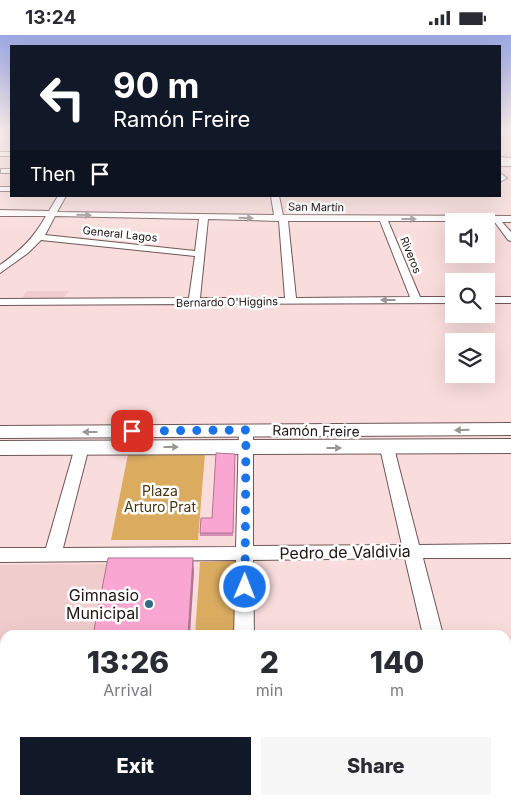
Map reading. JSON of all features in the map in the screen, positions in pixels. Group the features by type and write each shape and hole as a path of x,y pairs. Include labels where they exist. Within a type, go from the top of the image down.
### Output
{"main road":[{"name":"Ramón Freire","path":"0,448 82,447 368,432 511,429"},
{"name":"Ramón Freire","path":"0,432 246,439 387,448 511,446"}],"street":[{"path":"0,271 39,237 61,197"},
{"path":"276,197 281,218 291,301"},
{"name":"San Martín","path":"0,213 281,218 511,219"},
{"path":"194,303 198,254 204,217"},
{"name":"Riveros","path":"383,219 416,300"},
{"path":"496,219 511,238"},
{"name":"General Lagos","path":"39,237 198,254"},
{"path":"495,300 511,299"},
{"name":"Bernardo O'Higgins","path":"0,302 194,303 445,300"},
{"path":"244,630 246,439"},
{"path":"54,555 82,447"},
{"path":"387,448 432,630"},
{"name":"Pedro de Valdivia","path":"0,555 511,551"}],"shaded area":[{"path":"27,291 69,291 62,300 20,300"},
{"path":"108,564 94,630 0,630 0,565"}],"green space":[{"name":"Plaza Arturo Prat","path":"205,453 198,540 111,540 128,454"},
{"path":"236,561 235,630 195,630 200,562"}],"building":[{"path":"216,453 235,454 233,533 200,533 201,518 212,518"},
{"name":"Gimnasio Municipal","path":"108,558 193,558 188,630 94,630"}],"place":[{"name":"Gimnasio Municipal","path":"149,604"}],"route":[{"path":"132,431 246,430 245,587"}]}
